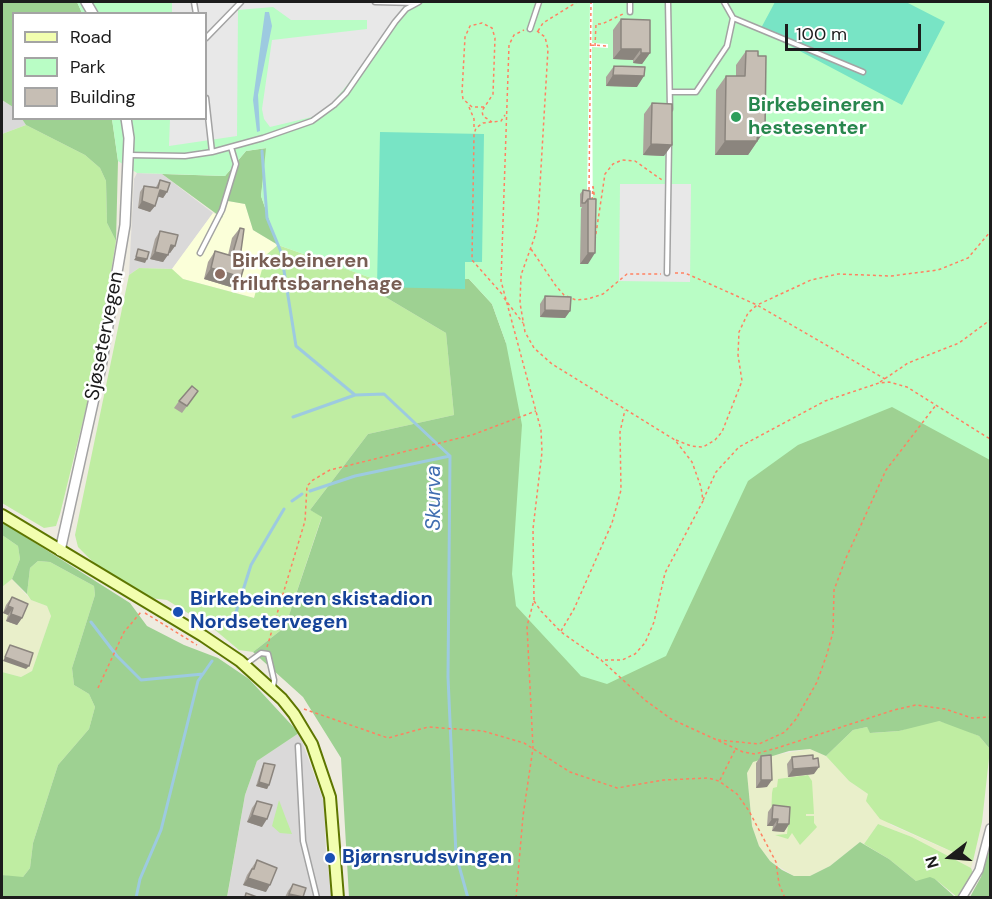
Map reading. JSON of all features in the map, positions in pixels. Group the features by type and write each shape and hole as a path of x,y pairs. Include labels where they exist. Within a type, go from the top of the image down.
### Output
{"main road":[{"path":"2,515 246,665 273,689 301,724 325,777 334,816 338,897"}],"street":[{"name":"Sjøsetervegen","path":"60,551 114,297 125,225 128,155 126,120"},
{"path":"962,897 979,870 990,828"}],"lane":[{"path":"207,37 241,2"},
{"path":"375,2 417,2"},
{"path":"128,155 185,156 212,152 296,128 328,110 346,93 395,22 417,2"},
{"path":"530,29 539,2"},
{"path":"630,2 630,12"},
{"path":"668,2 670,114"},
{"path":"723,2 733,18 863,72"},
{"path":"670,92 696,92 727,46 733,18"},
{"path":"207,108 212,152"},
{"path":"667,273 669,137"},
{"path":"200,253 222,210 236,164 231,147"},
{"path":"246,665 261,652 265,653 272,662 273,689"},
{"path":"298,746 303,841 317,897"}],"path":[{"path":"537,32 543,23 577,2"},
{"path":"591,2 592,204 593,186"},
{"path":"595,46 596,24 602,24 630,12"},
{"path":"494,123 483,116 484,107 493,94 495,38 492,28 482,23 470,26 465,37 462,93 474,119 472,260 523,323"},
{"path":"516,897 523,816 533,748 527,626 534,600 533,530 542,452 541,430 503,296 501,265 508,45 514,35 521,30 530,29 544,37 548,49 538,219 531,249 521,275 520,303 528,340 542,357 675,440 691,446 704,447 722,432 742,381 738,355 739,332 748,314 757,305 811,280 838,274 897,276 939,270 968,258 990,232"},
{"path":"590,45 608,46"},
{"path":"467,104 472,107 484,107"},
{"path":"474,134 476,128 483,123 501,121 506,114"},
{"path":"594,214 595,244 604,180 612,164 622,160 635,161 657,179 669,181"},
{"path":"591,234 591,244"},
{"path":"531,249 556,286 564,295 576,300 603,294 627,274 685,273 757,305 885,379"},
{"path":"879,383 908,363 959,343 990,320"},
{"path":"600,660 622,660 635,654 645,643 654,622 668,565 716,472 739,447 825,401 879,383 889,382 907,387 990,439"},
{"path":"714,739 759,744 785,732 796,719 817,682 827,654 832,632 834,590 846,558 886,470 936,405"},
{"path":"561,632 574,609 612,523 621,490 620,432 625,410"},
{"path":"265,653 304,521 307,486 313,480 330,470 472,435 536,411"},
{"path":"675,440 699,475 703,501"},
{"path":"534,600 561,632 600,660 636,693 671,719 735,750 755,754 916,705 945,709 972,718 990,717"},
{"path":"98,688 124,632 142,610 151,605"},
{"path":"303,709 388,738 428,727 443,726 483,731 511,738 533,748 570,772 617,788 664,780 708,778 719,781 737,794 749,811 776,862 779,884 785,897"},
{"path":"719,781 735,750"}],"shaded area":[{"path":"172,2 407,2 332,103 316,116 270,127 264,119 262,109 272,40 367,29 367,20 291,20 273,7 238,10 237,136 169,146 170,120 207,120 207,12 172,12"},
{"path":"2,100 12,106 12,120 23,120 26,125 2,134"},
{"path":"137,173 162,174 213,213 172,269 139,268 129,275 134,179"},
{"path":"620,184 691,184 690,282 619,281"},
{"path":"228,201 245,204 253,230 278,245 266,255 255,298 183,279 172,269 213,213 222,217"},
{"path":"12,579 31,600 47,606 51,616 32,671 21,677 2,672 2,587"},
{"path":"299,733 324,802 326,853 332,897 227,898 245,795 257,761"},
{"path":"810,749 826,756 849,781 868,794 891,825 973,861 971,868 912,837 878,824 864,844 860,842 830,866 810,876 794,876 770,861 759,846 752,826 747,773 752,762 769,756"}],"green space":[{"path":"2,2 77,2 82,12 12,12 12,106 2,100"},
{"path":"77,2 990,2 990,460 892,407 798,445 748,481 666,656 607,684 581,676 516,606 512,574 522,425 506,343 492,304 469,279 377,280 278,245 261,196 266,148 246,151 225,176 137,173 118,161 112,120 207,120 207,12 82,12"},
{"path":"775,2 906,2 945,22 902,105 760,30"},
{"path":"990,2 990,749 979,736 939,721 899,731 870,733 867,727 853,730 826,756 810,749 789,751 753,762 747,773 752,826 759,846 770,861 782,870 794,876 810,876 830,866 860,842 889,859 916,881 930,877 935,879 955,897 349,897 341,758 303,697 253,652 285,627 322,517 310,510 368,434 454,415 446,333 382,295 377,280 469,279 492,304 506,343"},
{"path":"23,120 112,120 118,161 116,241 107,223 106,181 100,168 85,155 26,125"},
{"path":"26,125 85,155 100,168 106,181 107,223 116,241 94,376 60,514 56,526 44,528 2,503 2,134"},
{"path":"380,132 484,134 482,262 465,262 465,289 377,287"},
{"path":"267,148 261,196 278,245 253,230 245,204 228,201 222,218 162,174 225,176 246,151"},
{"path":"278,245 377,280 382,295 446,333 454,415 368,434 310,510 322,516 285,627 253,652 239,650 215,630 167,600 150,598 98,567 78,547 75,535 129,275 139,268 172,269 183,279 254,298 266,255"},
{"path":"2,522 130,603 147,626 184,645 218,658 249,679 299,733 257,761 245,795 227,897 2,897 2,875 23,877 30,868 33,843 58,765 89,729 95,707 89,694 74,685 72,668 95,595 94,586 50,562 38,561 30,568 27,594 12,579 20,559 18,546 2,535"},
{"path":"2,535 18,546 20,559 12,579 2,587"},
{"path":"38,561 50,562 94,586 95,595 72,668 74,685 89,694 95,707 89,729 58,765 33,843 30,868 23,877 13,877 2,875 2,672 21,677 32,671 51,616 47,606 31,600 27,594 30,568"},
{"path":"930,721 956,726 979,736 990,749 982,822 973,861 880,819 866,801 868,794 849,781 826,756 853,730 867,727 871,733 899,731"},
{"path":"808,775 812,781 814,814 806,814 806,816 814,816 814,823 817,827 800,845 792,833 788,839 775,835 787,834 789,817 771,818 772,793 773,788 777,787 778,779"},
{"path":"279,800 292,834 280,833 272,826"},
{"path":"878,824 912,837 971,868 973,873 957,897 935,879 916,881 889,859 864,844"},
{"path":"990,847 990,897 970,897 981,877"}],"water":[{"path":"265,12 269,12 272,26 258,95 260,131 257,132 253,100"}],"pier":[{"path":"590,2 593,2 592,43 608,44 608,48 592,47 593,247 587,193"}],"building":[{"path":"621,19 650,20 650,53 641,53 641,49 621,49"},
{"name":"Birkebeineren hestesenter","path":"746,51 758,51 758,56 766,56 765,130 758,130 757,141 725,141 726,76 745,76"},
{"path":"614,66 645,67 644,76 613,75"},
{"path":"652,103 672,104 672,145 651,144"},
{"path":"160,180 170,183 167,192 160,190 155,206 142,201 144,186 158,188"},
{"path":"583,190 590,191 590,199 585,203 582,203"},
{"path":"588,199 596,199 595,253 588,253"},
{"path":"240,228 244,229 240,258 246,260 241,277 211,268 215,251 232,256"},
{"path":"160,231 178,235 175,246 171,245 168,255 155,252"},
{"path":"138,249 149,252 147,259 136,257"},
{"path":"545,296 571,297 570,311 545,310"},
{"path":"192,386 198,391 187,406 179,401"},
{"path":"12,597 28,604 22,618 11,614 13,608 8,606"},
{"path":"10,645 33,653 29,666 5,657"},
{"path":"771,755 772,780 761,780 761,756"},
{"path":"813,755 813,759 818,758 819,767 793,769 792,757"},
{"path":"264,763 275,765 269,785 259,782"},
{"path":"257,801 272,805 267,819 252,815"},
{"path":"773,805 790,807 789,824 777,824 778,819 772,819"},
{"path":"257,860 277,868 270,885 248,878"},
{"path":"293,884 306,888 303,897 289,894"},
{"path":"246,893 257,897 245,897"}],"waterway":[{"name":"Skurva","path":"262,151 267,218 281,252 296,346 355,395 384,394 450,456 448,677 456,855 468,898"},
{"path":"293,417 355,395"},
{"path":"310,491 355,476 450,456"},
{"path":"292,501 302,494"},
{"path":"232,625 251,565 284,509"},
{"path":"91,622 117,656 141,680 203,674"},
{"path":"136,898 140,879 161,830 198,681 212,661"}],"place":[{"name":"Birkebeineren hestesenter","path":"736,117"},
{"name":"Birkebeineren friluftsbarnehage","path":"220,274"},
{"name":"Birkebeineren skistadion Nordsetervegen","path":"178,612"},
{"name":"Bjørnsrudsvingen","path":"330,858"}]}
